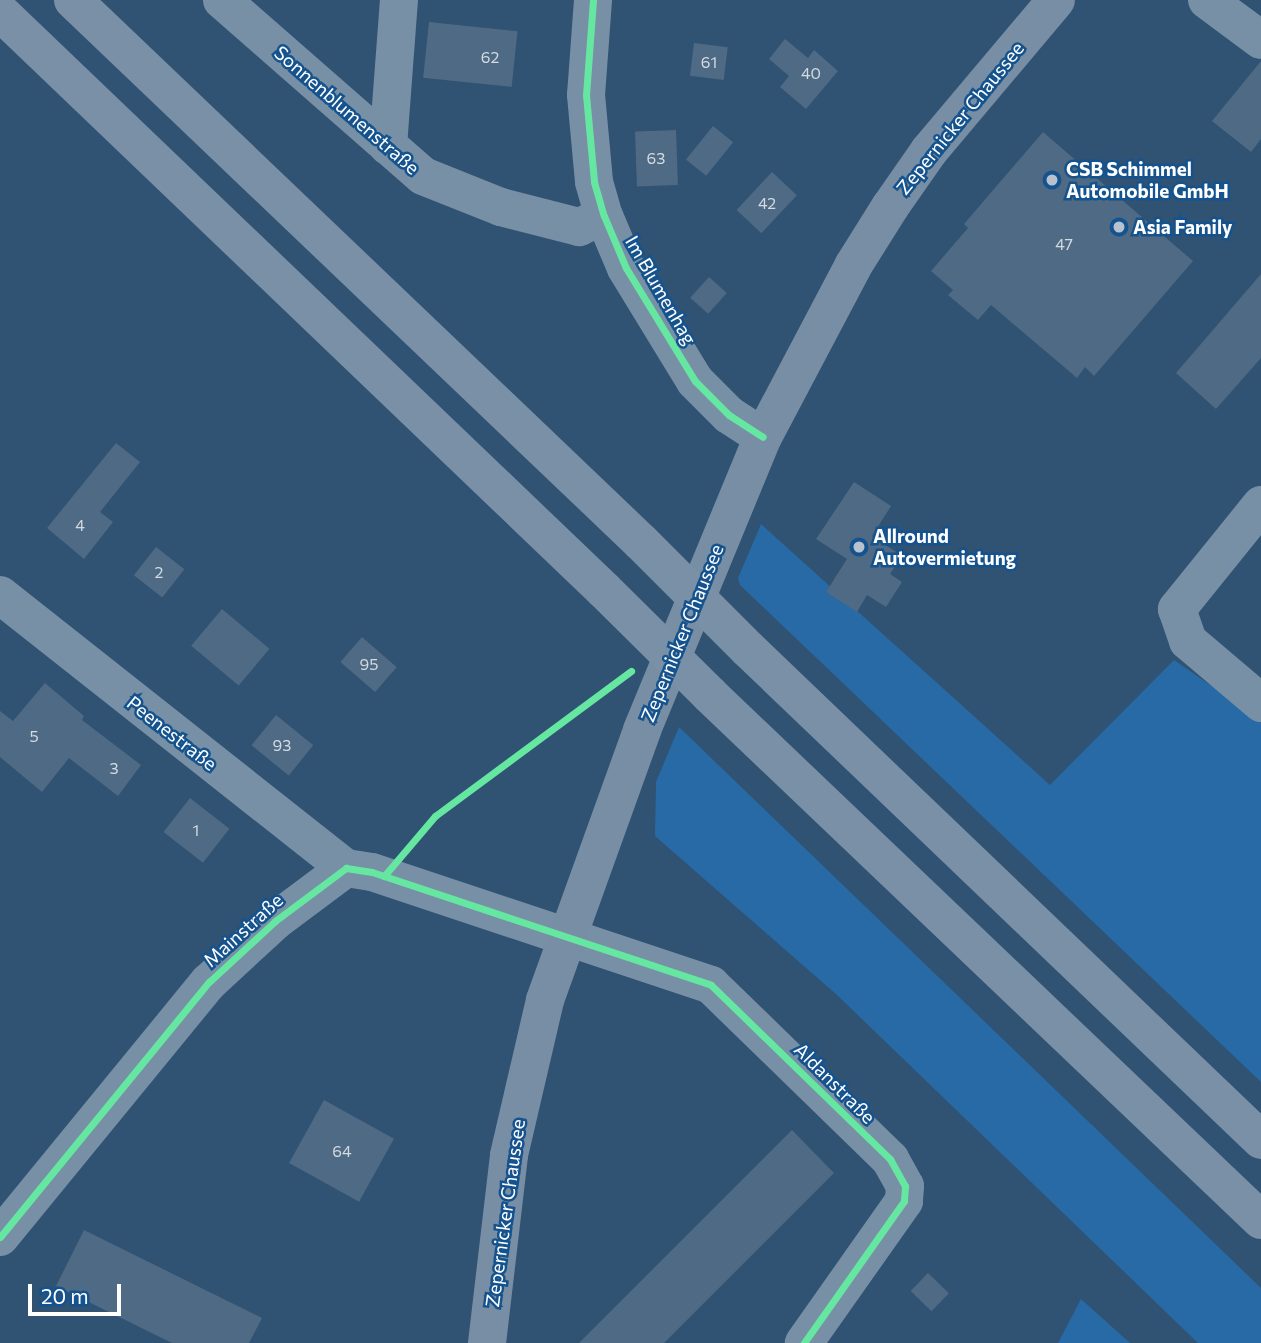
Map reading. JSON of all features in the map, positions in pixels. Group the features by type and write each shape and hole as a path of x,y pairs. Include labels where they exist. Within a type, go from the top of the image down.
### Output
{"highway":[{"path":"73,0 1261,1140"},
{"path":"0,12 1261,1220"}],"main road":[{"name":"Zepernicker Chaussee","path":"487,1343 509,1155 545,1000 565,936 642,730 763,437 853,266 890,207 929,151 1056,0"}],"street":[{"name":"Sonnenblumenstraße","path":"222,0 423,176 501,206 579,227 604,216"},
{"path":"388,146 399,0"},
{"name":"Im Blumenhag","path":"593,0 586,95 594,182 604,216 626,268 695,381 729,415 763,437"},
{"path":"1207,0 1261,40"},
{"path":"1261,505 1177,609 1188,641 1261,703"},
{"name":"Peenestraße","path":"0,595 346,868"},
{"path":"346,868 372,872 565,936"},
{"name":"Mainstraße","path":"0,1237 209,982 275,920 346,868"},
{"name":"Aldanstraße","path":"565,936 711,985 900,1172 904,1201 804,1343"}],"shaded area":[{"path":"761,524 1050,785 1174,660 1261,720 1261,1082 740,585 738,578"},
{"path":"679,727 1261,1288 1261,1343 1198,1343 837,995 655,836 656,782"},
{"path":"1081,1299 1130,1343 1058,1343"}],"building":[{"path":"429,22 518,31 512,87 423,78"},
{"path":"785,39 808,58 814,50 838,71 806,109 780,87 789,76 769,59"},
{"path":"694,43 728,47 724,80 690,76"},
{"path":"1261,61 1261,139 1251,152 1212,121"},
{"path":"713,126 733,142 706,176 686,159"},
{"path":"676,130 678,185 637,186 635,131"},
{"path":"1043,132 1193,261 1094,376 1085,367 1077,378 991,305 978,320 948,295 953,290 931,271 968,228 964,224"},
{"path":"772,172 797,195 761,233 737,210"},
{"path":"1261,274 1261,358 1216,409 1176,373"},
{"path":"709,277 727,293 708,314 690,298"},
{"path":"116,443 140,462 100,512 113,522 84,559 47,528"},
{"name":"Allround Autovermietung","path":"854,482 891,506 872,536 902,556 890,574 902,582 886,607 867,595 857,612 826,592 847,559 816,539"},
{"path":"156,547 184,569 162,598 134,575"},
{"path":"222,609 269,649 239,686 191,646"},
{"path":"362,637 397,667 375,692 340,662"},
{"path":"45,683 84,716 82,720 141,765 118,796 69,758 42,792 0,757 0,711 13,721"},
{"path":"276,715 313,745 289,776 251,745"},
{"path":"190,798 229,829 203,863 164,832"},
{"path":"324,1100 394,1139 359,1202 289,1163"},
{"path":"792,1130 834,1173 664,1343 579,1343"},
{"path":"84,1230 262,1318 249,1343 172,1343 56,1286"},
{"path":"928,1273 949,1293 931,1311 911,1291"}],"cycle path":[{"path":"593,0 586,95 594,182 604,216 626,268 695,381 729,415 763,437"},
{"path":"384,876 435,816 631,671"},
{"path":"0,1237 209,982 275,921 346,868 372,872 711,985 890,1159 905,1186 904,1201 804,1343"}],"place":[{"name":"CSB Schimmel Automobile GmbH","path":"1052,180"},
{"name":"Asia Family","path":"1119,227"},
{"name":"Allround Autovermietung","path":"859,547"}]}
